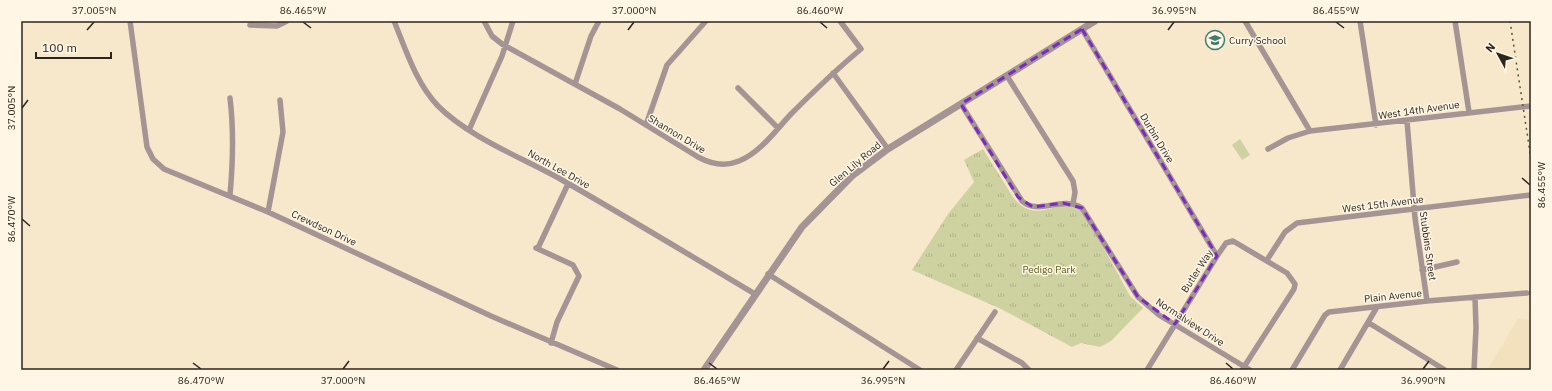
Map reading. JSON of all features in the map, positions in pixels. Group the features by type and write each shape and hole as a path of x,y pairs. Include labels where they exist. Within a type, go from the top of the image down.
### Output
{"street":[{"name":"Crewdson Drive","path":"130,21 146,143 151,156 164,169 230,195 491,316 617,370"},
{"path":"250,25 277,26 287,21"},
{"name":"North Lee Drive","path":"394,21 415,70 427,93 446,113 469,130 568,184 755,294"},
{"name":"Shannon Drive","path":"484,21 492,36 505,46 575,84 698,157 711,163 723,164 738,161 749,156 833,73 861,49 840,21"},
{"path":"469,130 505,46 513,21"},
{"path":"575,84 591,36 599,21"},
{"path":"646,125 667,65 706,21"},
{"name":"Glen Lily Road","path":"704,370 768,274 801,228 813,214 856,173 888,149 1095,21"},
{"path":"1245,21 1310,131"},
{"path":"1360,21 1376,125"},
{"path":"1455,21 1469,112"},
{"name":"Durbin Drive","path":"1082,29 1217,256"},
{"path":"833,73 888,149"},
{"path":"961,104 1014,192 1024,203 1036,207 1058,203 1073,204 1075,192 1073,181 1007,76"},
{"path":"738,88 778,128"},
{"path":"230,98 234,150 230,195"},
{"path":"268,212 283,132 280,100"},
{"name":"West 14th Avenue","path":"1268,149 1293,136 1310,131 1376,125 1469,112 1531,106"},
{"name":"Stubbins Street","path":"1407,121 1414,209 1427,301"},
{"path":"551,342 557,322 578,276 573,265 537,248 568,184"},
{"name":"West 15th Avenue","path":"1267,260 1285,232 1297,223 1531,195"},
{"name":"Normalview Drive","path":"1073,204 1085,212 1138,297 1159,315 1243,368 1250,370"},
{"name":"Butler Way","path":"1147,370 1217,256 1227,242 1233,241 1267,260 1288,274 1294,281 1295,286 1243,368"},
{"path":"1422,270 1458,262"},
{"path":"768,274 920,370"},
{"name":"Plain Avenue","path":"1292,370 1326,314 1332,312 1427,301 1527,293"},
{"path":"1474,370 1476,328 1475,298"},
{"path":"1340,370 1369,323 1377,307"},
{"path":"956,370 995,312"},
{"path":"1369,323 1443,369"},
{"path":"977,338 1022,363 1029,370"}],"highlighted area":[{"path":"1082,29 1217,256 1175,324 1138,297 1082,208 1063,203 1033,207 1018,197 961,104"}],"shaded area":[{"path":"1518,319 1531,320 1531,370 1487,370"}],"green space":[{"path":"1240,139 1250,155 1242,160 1232,145"},
{"name":"Pedigo Park","path":"983,149 1013,197 1022,206 1031,210 1040,211 1065,206 1075,207 1084,212 1130,296 1143,308 1111,341 1100,347 1081,343 1072,347 1001,309 912,270 948,214 974,182 964,160"}],"railway":[{"path":"1510,21 1531,159"}],"place":[{"name":"Curry School","path":"1215,40"}]}
